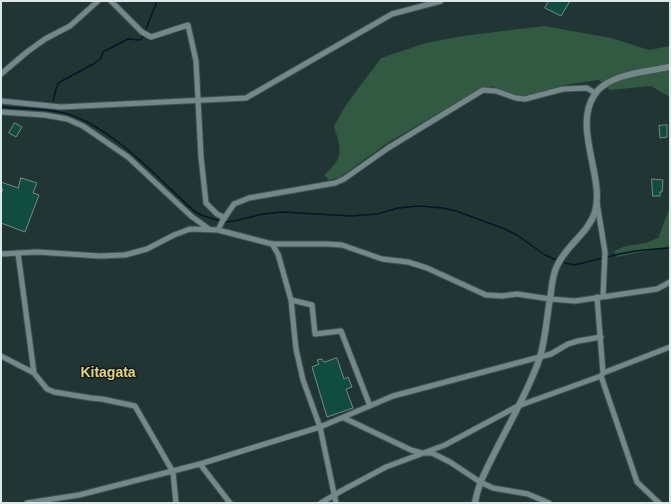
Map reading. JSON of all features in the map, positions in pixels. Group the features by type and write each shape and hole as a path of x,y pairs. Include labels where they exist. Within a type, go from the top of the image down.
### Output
{"street":[{"path":"1,74 45,39 70,26 98,1"},
{"path":"111,1 142,32 151,37 188,25 196,61 197,100 206,203 217,214 222,223 272,244 342,245 382,259 408,262 427,268 486,294 502,296 518,294 575,301 657,288 670,282"},
{"path":"1,101 61,107 246,98 392,14 442,1"},
{"path":"603,296 605,258 597,202 597,190 588,134 590,103 595,93 615,79 626,75 670,67"},
{"path":"1,254 36,252 100,256 124,255 147,248 190,229 210,229 222,223 234,204 249,198 344,179 388,148 483,90 496,91 516,98 525,99 563,89 587,88 595,93"},
{"path":"1,112 67,119 83,126 128,157 187,213 210,229"},
{"path":"475,503 480,482 533,376 540,356 553,278 557,265 561,258 589,226 595,212 597,202"},
{"path":"272,244 278,254 291,300 296,349 300,368 320,427 336,503"},
{"path":"18,253 34,373"},
{"path":"597,297 601,337 602,375 637,482 659,503"},
{"path":"291,300 312,305 315,334 341,331 370,406"},
{"path":"27,503 79,495 173,472 320,427 393,396 551,354 568,344 601,337"},
{"path":"321,503 386,467 445,445 518,406 602,375 670,347"},
{"path":"1,356 34,373 47,389 54,392 102,399 135,406 173,472 176,503"},
{"path":"344,418 411,450 422,453 432,453 450,462 480,482 493,488 528,494 549,503"},
{"path":"200,464 230,503"}],"green space":[{"path":"544,26 611,38 649,50 670,46 670,96 651,86 610,90 599,80 564,85 521,97 492,86 475,92 389,142 340,177 329,180 324,175 331,169 340,153 334,126 346,105 381,58 426,43 463,36"},
{"path":"670,207 670,246 617,257 614,251 626,246 646,243 658,238"}],"building":[{"path":"549,1 570,1 561,16 545,8"},
{"path":"15,123 22,127 16,137 9,133"},
{"path":"667,125 667,137 660,138 659,126"},
{"path":"21,178 37,183 33,193 39,195 25,232 1,223 1,194 3,189 1,189 1,182 18,188"},
{"path":"652,179 663,180 662,192 660,192 660,196 653,196"},
{"path":"337,358 344,379 348,377 352,387 346,389 353,408 327,417 312,367 319,364 317,360 322,359 324,362"}],"waterway":[{"path":"146,29 157,1"},
{"path":"53,101 58,83 95,63 101,58 103,52 128,39 140,40 143,37"},
{"path":"1,107 61,112 85,121 118,142 135,156 194,211 201,215 220,221"},
{"path":"224,222 235,221 263,214 282,212 351,216 377,214 398,208 419,206 443,208 456,211 505,229 517,235 545,255 559,261"},
{"path":"607,257 623,253 670,248"},
{"path":"562,262 574,265 603,258"}],"district":[{"name":"Kitagata","path":"108,373"}]}
